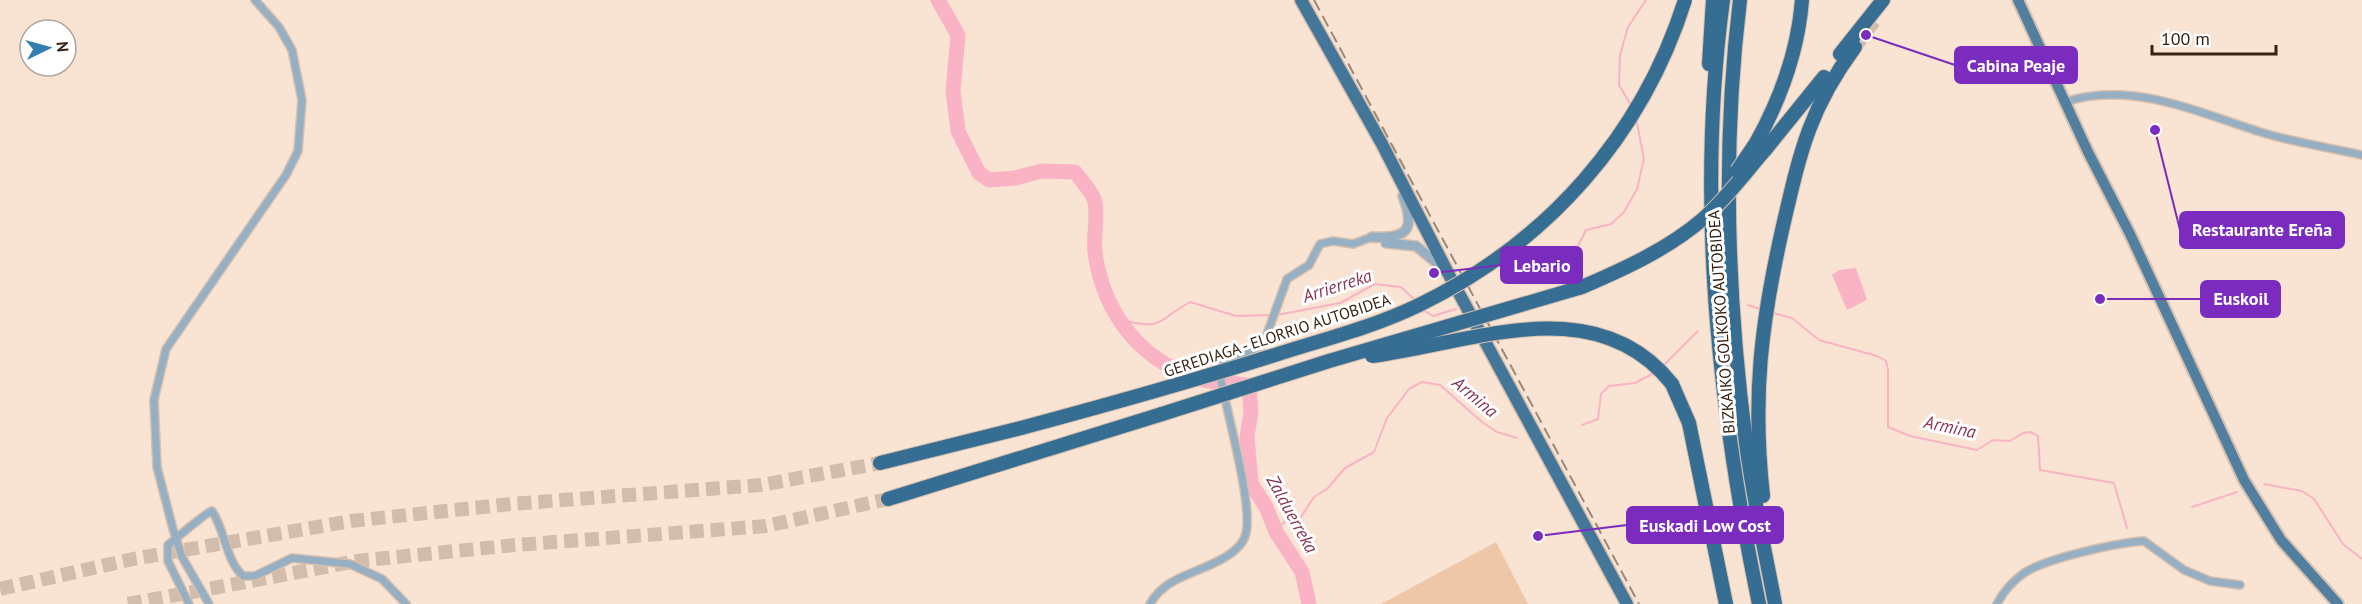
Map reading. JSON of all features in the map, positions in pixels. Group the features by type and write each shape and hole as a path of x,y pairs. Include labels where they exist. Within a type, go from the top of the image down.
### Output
{"highway":[{"path":"1301,0 1382,144 1457,290 1627,604"},
{"name":"GEREDIAGA - ELORRIO AUTOBIDEA","path":"880,463 1021,428 1219,373 1363,327 1417,306 1491,264 1547,220 1573,195 1618,139 1651,86 1677,27 1685,0"},
{"path":"1713,0 1709,46 1708,137 1715,277"},
{"name":"BIZKAIKO GOLKOKO AUTOBIDEA","path":"1723,0 1715,98 1713,190 1715,277 1731,453 1758,604"},
{"name":"BIZKAIKO GOLKOKO AUTOBIDEA","path":"1740,0 1731,110 1728,205 1736,359 1746,444 1775,604"},
{"path":"1760,147 1795,51 1802,0"},
{"path":"888,499 1329,361 1581,286 1630,265 1703,219 1760,147 1884,0"},
{"path":"1874,21 1890,0"},
{"path":"1764,543 1757,427 1758,363 1773,270 1793,180 1809,125 1832,78 1855,47"},
{"path":"1329,361 1388,354 1484,333 1571,330 1610,338 1630,346 1658,367 1672,384 1689,423 1726,604"}],"main road":[{"path":"2018,0 2244,480 2282,540 2338,604"}],"street":[{"path":"209,604 182,557 176,539 157,467 154,400 166,349 286,175 298,151 302,100 292,50 279,27 255,0"},
{"path":"2065,102 2109,94 2140,97 2196,110 2269,134 2362,155"},
{"path":"1150,604 1155,595 1171,582 1226,557 1240,546 1246,534 1246,502 1220,375 1225,360 1260,347 1268,334 1287,279 1309,265 1320,244 1333,241 1356,244 1372,237 1399,236 1408,227 1410,219 1382,144"},
{"path":"1372,237 1388,244 1416,246 1448,273"},
{"path":"189,604 168,561 168,545 190,530 206,512 213,511 219,521 233,567 243,576 255,576 292,558 350,564 382,579 406,604"},
{"path":"1997,604 2001,595 2026,572 2116,543 2144,541 2184,570 2210,581 2240,585"}],"shaded area":[{"path":"1856,268 1867,300 1847,310 1832,275 1839,270"},
{"path":"1496,542 1528,604 1381,604"}],"waterway":[{"name":"Zalduerreka","path":"938,0 958,35 953,91 958,131 979,173 989,180 1015,178 1042,171 1075,172 1094,198 1095,253 1107,297 1130,334 1162,362 1182,372 1204,380 1249,386 1251,412 1247,436 1251,483 1266,507 1276,532 1302,572 1309,604"},
{"name":"Arrierreka","path":"1632,107 1619,85 1620,55 1628,27 1646,0"},
{"name":"Arrierreka","path":"1558,266 1570,262 1586,230 1611,224 1624,212 1637,189 1644,159 1636,118"},
{"name":"Arrierreka","path":"1277,315 1340,303 1375,284 1401,287 1415,300"},
{"name":"Arrierreka","path":"1117,319 1151,324 1164,319 1190,302 1236,316 1271,315"},
{"name":"Armina","path":"1748,305 1760,309"},
{"name":"Arrierreka","path":"1422,309 1433,316 1456,309"},
{"name":"Armina","path":"1773,313 1792,318 1819,340 1877,356 1886,361 1888,427 1910,436 1977,450 1993,440 2010,441 2023,433 2030,432 2038,436 2040,470 2114,483 2127,528"},
{"name":"Armina","path":"1662,367 1698,331"},
{"name":"Armina","path":"1582,425 1598,419 1601,394 1609,386 1635,383 1654,373"},
{"name":"Armina","path":"1276,532 1289,516 1299,520 1314,497 1327,489 1345,468 1374,452 1387,418 1409,389 1422,382 1440,385 1482,422 1497,432 1517,438"},
{"name":"Armina","path":"2264,484 2302,491 2314,499 2343,544 2362,559"},
{"name":"Armina","path":"2192,507 2237,492"}],"tunnel":[{"path":"1855,47 1874,21"},
{"path":"0,589 133,559 351,521 511,504 761,485 880,463"},
{"path":"128,604 357,561 515,545 766,526 888,499"}],"railway":[{"path":"1314,0 1639,604"}],"place":[{"name":"Cabina Peaje","path":"1866,35"},
{"name":"Restaurante Ereña","path":"2155,130"},
{"name":"Lebario","path":"1434,273"},
{"name":"Euskoil","path":"2100,299"},
{"name":"Euskadi Low Cost","path":"1538,536"}]}
